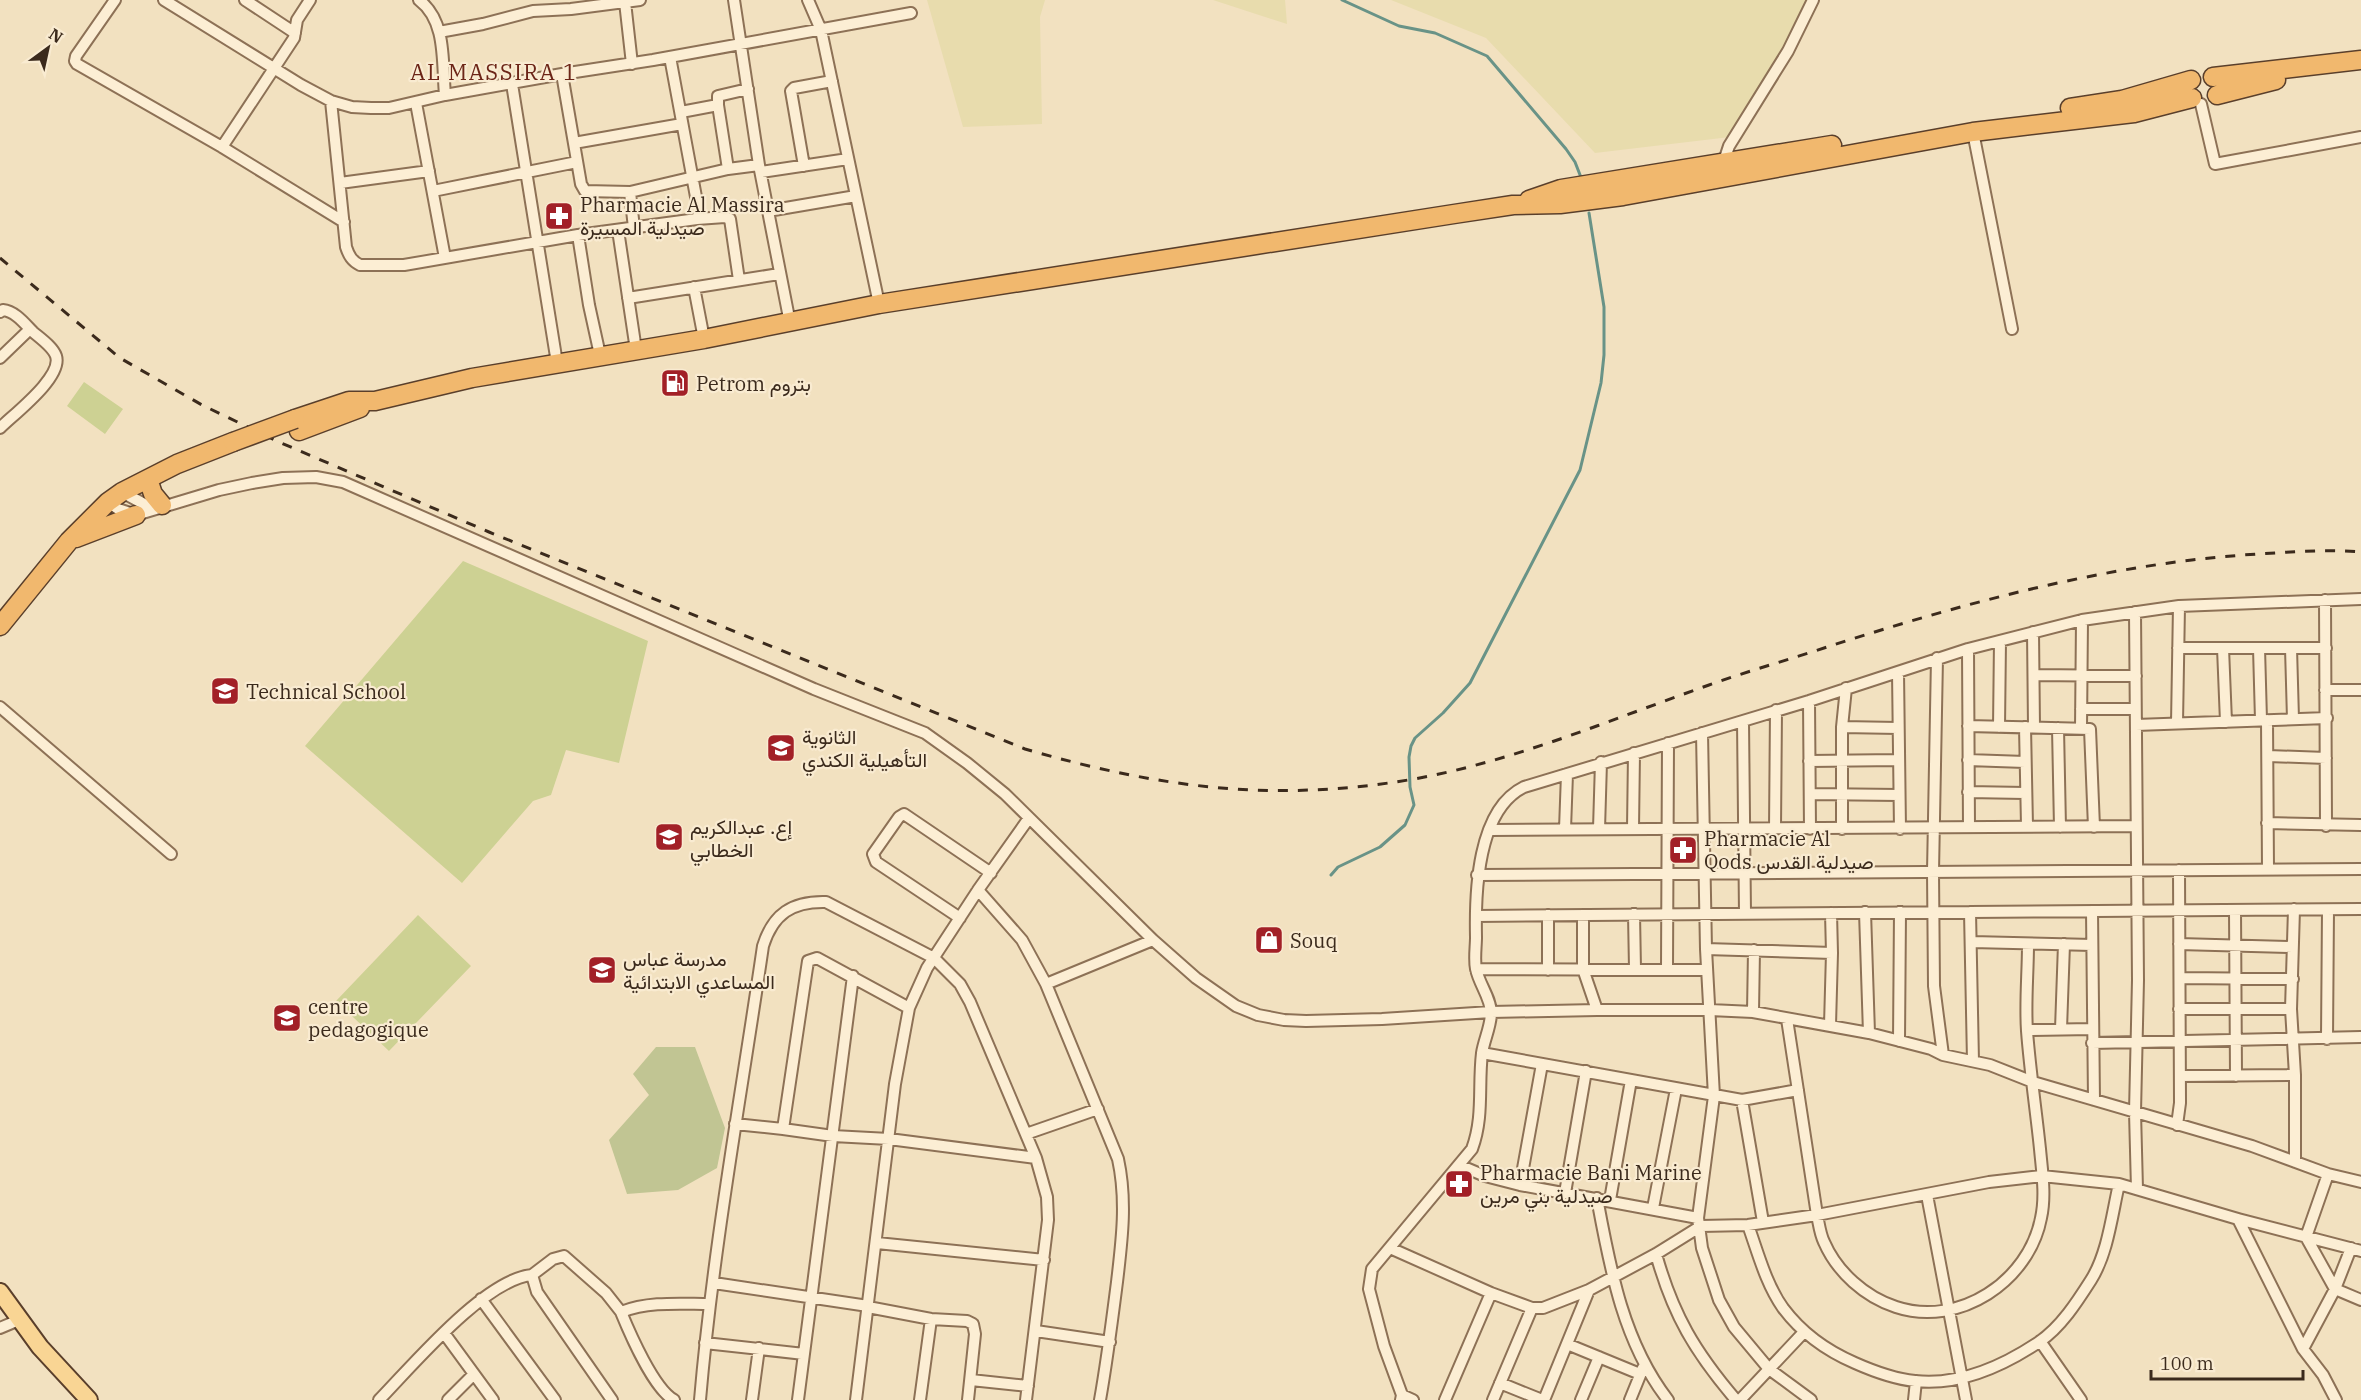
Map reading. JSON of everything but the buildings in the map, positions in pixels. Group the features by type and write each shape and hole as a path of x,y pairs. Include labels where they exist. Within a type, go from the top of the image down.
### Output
{"highway":[{"path":"0,626 69,541 115,497 154,477 180,474 235,448 297,425 353,412 375,401 472,378 704,339 879,304 1513,205 1560,204 1623,196 1726,168 2122,100 2202,96 2218,85 2213,77 2361,60"},
{"path":"1881,143 2134,112 2289,78 2361,71"},
{"path":"154,477 153,494 167,505"},
{"path":"69,541 136,515"}],"main road":[{"path":"0,1292 18,1320 40,1347 89,1400"}],"street":[{"path":"115,0 76,56 77,64 222,147 344,222"},
{"path":"164,0 331,101 352,107 372,108 389,108 446,95 911,13"},
{"path":"182,11 189,0"},
{"path":"245,0 295,33"},
{"path":"222,147 295,33 297,20 310,0"},
{"path":"419,0 434,16 439,32 446,95"},
{"path":"439,32 483,24 559,5 638,0"},
{"path":"734,0 760,168 790,323"},
{"path":"808,0 821,30 879,304"},
{"path":"1726,168 1729,146 1788,51 1813,0"},
{"path":"625,2 632,64"},
{"path":"670,57 699,213 697,219"},
{"path":"562,74 581,184 585,190 630,192 728,169 804,166 848,159"},
{"path":"804,166 791,91 794,88 832,81"},
{"path":"512,84 558,363"},
{"path":"728,169 718,105 720,95 748,89"},
{"path":"2202,96 2215,164 2361,137"},
{"path":"331,101 349,255 354,262 360,265 404,265 578,235 725,217 730,219 739,280"},
{"path":"416,103 446,258"},
{"path":"681,112 718,105"},
{"path":"574,143 682,124"},
{"path":"1973,132 2012,329"},
{"path":"433,191 577,162"},
{"path":"340,183 429,171"},
{"path":"630,192 634,228"},
{"path":"768,211 856,196"},
{"path":"618,230 636,350"},
{"path":"578,235 589,305 600,355"},
{"path":"628,298 779,274"},
{"path":"694,287 704,339"},
{"path":"0,312 6,310 11,312 56,356 56,366 50,379 0,428"},
{"path":"0,358 30,329"},
{"path":"167,505 144,504 115,497 118,509 136,515 219,490 283,478 316,477 344,482 814,689 925,734 968,763 1029,818 1153,940 1215,993 1236,1006 1258,1015 1306,1021 1491,1012 1596,1010 1753,1012 1830,1024 1931,1049 1943,1055 1990,1065 2033,1082 2252,1146 2328,1174 2361,1182"},
{"path":"1413,1400 1401,1397 1384,1346 1369,1289 1372,1269 1472,1149 1477,1134 1481,1110 1482,1053 1491,1012 1476,969 1477,875 1490,830 1503,804 1512,793 1600,762 1809,701 1937,658 2082,620 2179,606 2361,599"},
{"path":"2325,600 2326,826"},
{"path":"2176,723 2179,606"},
{"path":"2135,612 2138,870 2135,1112 2137,1189"},
{"path":"2080,728 2082,620"},
{"path":"2027,826 2025,762 2034,675 2033,632"},
{"path":"1999,727 2000,641"},
{"path":"2178,648 2326,648"},
{"path":"2223,648 2226,722"},
{"path":"2259,648 2268,756 2268,869"},
{"path":"2291,648 2293,719"},
{"path":"1968,649 1969,827"},
{"path":"1937,658 1933,872 1934,986 1943,1055"},
{"path":"1898,672 1900,829"},
{"path":"2034,675 2136,676"},
{"path":"1842,829 1842,727 1846,688"},
{"path":"2325,690 2361,690"},
{"path":"1809,701 1810,829"},
{"path":"0,707 171,854"},
{"path":"2081,709 2135,709"},
{"path":"1776,710 1776,830"},
{"path":"2136,724 2327,718"},
{"path":"1743,721 1745,913"},
{"path":"1968,726 2090,729 2094,827"},
{"path":"1842,727 1898,728"},
{"path":"2058,728 2060,827"},
{"path":"1702,733 1706,949 1714,1096 1700,1222 1702,1248 1719,1300 1734,1327 1769,1369 1811,1400"},
{"path":"1666,969 1668,743"},
{"path":"1633,829 1634,753"},
{"path":"2268,756 2326,758"},
{"path":"1809,761 1899,760"},
{"path":"1968,760 2025,762"},
{"path":"1599,829 1600,762"},
{"path":"1565,829 1568,774"},
{"path":"1968,792 2025,793"},
{"path":"1810,794 1899,795"},
{"path":"960,918 876,862 873,854 899,817 904,814 991,873"},
{"path":"856,1400 896,1084 909,1008 920,980 978,890 1029,818"},
{"path":"2267,823 2361,825"},
{"path":"1490,830 2136,826"},
{"path":"1477,875 2361,869"},
{"path":"2177,1125 2180,1076 2179,870"},
{"path":"978,890 1022,940 1046,984 1118,1159 1124,1185 1123,1228 1110,1342 1100,1400"},
{"path":"700,1400 710,1304 763,946 768,930 784,911 795,905 810,902 826,902 934,958 951,973 970,1002 1036,1158 1047,1197 1044,1260 1026,1400"},
{"path":"2294,909 2291,1009 2295,1075 2295,1162"},
{"path":"1476,916 2361,909"},
{"path":"2235,910 2236,1076"},
{"path":"2327,1039 2328,910"},
{"path":"2092,911 2094,1100"},
{"path":"1865,912 1869,1033"},
{"path":"1899,1041 1900,912"},
{"path":"1970,912 1974,1061"},
{"path":"1830,1024 1831,913"},
{"path":"1635,914 1635,969"},
{"path":"1548,915 1548,970"},
{"path":"1583,915 1584,969 1596,1010"},
{"path":"1046,984 1153,940"},
{"path":"1972,942 2092,945"},
{"path":"1787,1019 1817,1215 1823,1241 1837,1265 1856,1285 1875,1299 1907,1310 1948,1310 1970,1304 1992,1293 2026,1257 2036,1239 2042,1216 2042,1176 2027,1030 2028,944"},
{"path":"2061,1029 2064,944"},
{"path":"2179,944 2292,947"},
{"path":"1706,949 1832,953"},
{"path":"1753,1012 1754,950"},
{"path":"783,1129 808,961 817,958 909,1008"},
{"path":"1476,969 1707,970"},
{"path":"798,1400 853,976"},
{"path":"2180,978 2293,979"},
{"path":"2179,1009 2291,1009"},
{"path":"2027,1030 2092,1029"},
{"path":"2092,1043 2361,1037"},
{"path":"1482,1053 1742,1100 1798,1090"},
{"path":"1520,1185 1542,1064"},
{"path":"1565,1193 1586,1071"},
{"path":"2180,1076 2295,1075"},
{"path":"1610,1200 1631,1080"},
{"path":"1653,1208 1676,1089"},
{"path":"1742,1100 1763,1222"},
{"path":"1026,1134 1098,1108"},
{"path":"735,1124 833,1136 889,1139 1036,1158"},
{"path":"1459,1165 1485,1176 1520,1185 1653,1208 1700,1222 1748,1225 1817,1215 1989,1182 2042,1176 2119,1184 2356,1250 2303,1349"},
{"path":"2328,1174 2306,1237 2335,1289 2361,1300"},
{"path":"1748,1225 1767,1281 1783,1308 1804,1332 1841,1357 1870,1370 1916,1381 1962,1379 1994,1367 2040,1341 2067,1315 2093,1277 2104,1245 2119,1184"},
{"path":"1927,1195 1966,1400"},
{"path":"1597,1198 1612,1277 1642,1370 1668,1400"},
{"path":"2238,1219 2303,1349 2323,1375 2336,1400"},
{"path":"1389,1248 1491,1293 1532,1308 1543,1308 1589,1290 1656,1254 1700,1222"},
{"path":"877,1243 1044,1260"},
{"path":"1656,1254 1674,1310 1696,1350 1738,1400 1804,1332"},
{"path":"379,1400 481,1299 517,1277 532,1275 553,1259 564,1256 606,1293 621,1312 639,1353 654,1377 674,1400"},
{"path":"532,1275 537,1292 612,1400"},
{"path":"714,1283 931,1318 967,1321 973,1324 975,1334 968,1400"},
{"path":"1500,1383 1543,1400 1589,1290"},
{"path":"1445,1400 1491,1293"},
{"path":"481,1299 555,1400"},
{"path":"621,1312 653,1304 710,1304"},
{"path":"1493,1400 1532,1308"},
{"path":"921,1400 931,1318"},
{"path":"0,1328 18,1320"},
{"path":"1036,1331 1110,1342"},
{"path":"444,1334 493,1400"},
{"path":"2040,1341 2081,1400"},
{"path":"705,1343 804,1354"},
{"path":"1567,1344 1599,1357 1642,1370"},
{"path":"752,1400 759,1348"},
{"path":"1581,1400 1599,1357"},
{"path":"1630,1400 1642,1370"},
{"path":"448,1400 474,1374"},
{"path":"971,1380 1028,1386"},
{"path":"1914,1400 1916,1381"}],"shaded area":[{"path":"927,0 1045,0 1040,17 1042,124 963,127"},
{"path":"1213,0 1285,0 1287,24"},
{"path":"1391,0 1808,0 1787,42 1730,137 1595,153 1486,38"}],"green space":[{"path":"84,382 123,409 105,434 67,406"},
{"path":"463,561 648,641 619,763 566,750 551,795 533,801 462,883 305,746"},
{"path":"418,915 471,966 389,1051 336,1001"},
{"path":"656,1047 695,1047 725,1128 717,1168 678,1190 627,1194 609,1140 649,1095 633,1074"}],"waterway":[{"path":"1342,0 1399,26 1435,33 1487,56 1566,149 1575,162 1582,180"},
{"path":"1331,875 1338,867 1380,847 1405,825 1414,805 1410,787 1411,746 1415,738 1443,713 1470,683 1580,470 1601,383 1604,355 1604,307 1589,213"}],"railway":[{"path":"0,258 120,358 202,405 279,442 489,532 1025,749 1123,774 1218,788 1313,790 1414,779 1489,762 1753,670 1880,630 2040,587 2148,566 2203,559 2309,551 2361,552"}],"place":[{"name":"Pharmacie Al Massira صيدلية المسيرة","path":"559,216"},
{"name":"Petrom بتروم","path":"675,383"},
{"name":"Technical School","path":"225,691"},
{"name":"الثانوية التأهيلية الكندي","path":"781,748"},
{"name":"إع. عبدالكريم الخطابي","path":"669,837"},
{"name":"Pharmacie Al Qods صيدلية القدس","path":"1683,850"},
{"name":"Souq","path":"1269,940"},
{"name":"مدرسة عباس المساعدي الابتدائية","path":"602,970"},
{"name":"centre pedagogique","path":"287,1018"},
{"name":"Pharmacie Bani Marine صيدلية بني مرين","path":"1459,1184"}],"district":[{"name":"AL MASSIRA 1","path":"494,71"}]}
